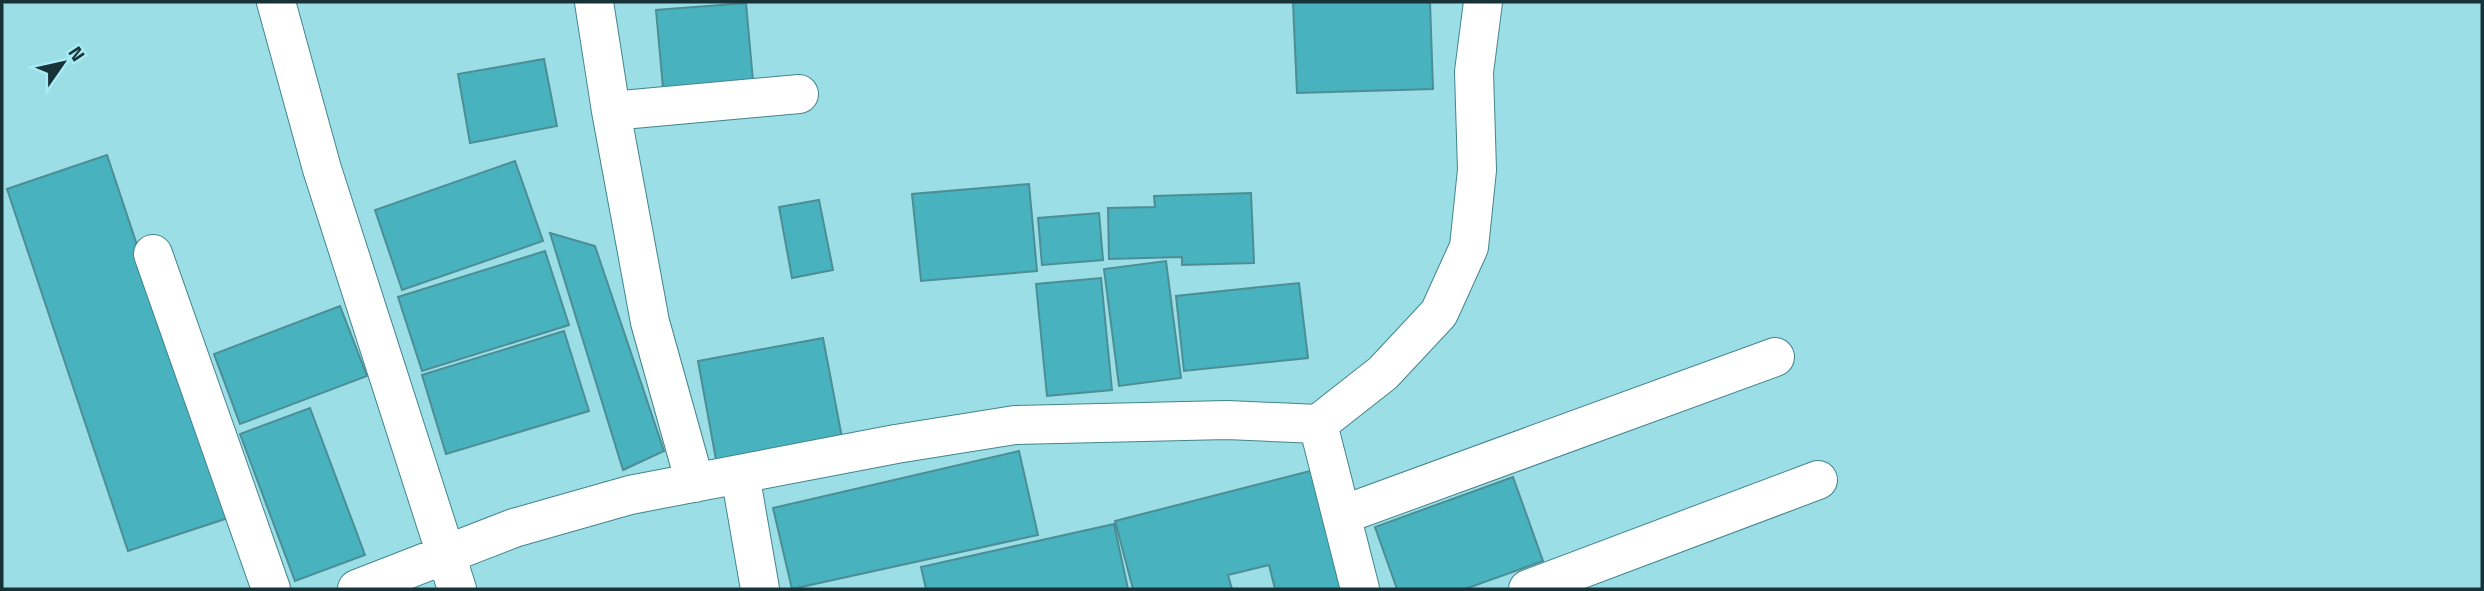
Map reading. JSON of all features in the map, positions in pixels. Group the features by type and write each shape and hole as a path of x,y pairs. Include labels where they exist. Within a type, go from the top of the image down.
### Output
{"street":[{"path":"276,2 321,169 452,572"},
{"path":"594,2 650,322 695,482"},
{"path":"357,589 452,572 514,528 630,495 1015,425 1227,420 1318,424 1383,373 1439,313 1469,247 1477,170 1474,72 1483,2"},
{"path":"611,111 799,94"},
{"path":"153,254 271,589"},
{"path":"1342,515 1775,357"},
{"path":"1318,424 1360,589"},
{"path":"740,474 760,589"},
{"path":"1528,589 1818,480"}],"building":[{"path":"1293,2 1430,2 1433,89 1297,93"},
{"path":"746,3 753,81 663,88 656,10"},
{"path":"544,59 557,126 470,143 458,74"},
{"path":"107,155 228,518 128,551 7,189"},
{"path":"515,161 543,241 402,290 375,210"},
{"path":"1029,184 1037,271 921,281 912,194"},
{"path":"1251,193 1254,263 1182,265 1182,257 1109,259 1108,208 1155,207 1154,196"},
{"path":"819,200 833,270 792,278 779,207"},
{"path":"1099,213 1103,260 1042,265 1038,218"},
{"path":"550,233 595,246 664,451 623,470"},
{"path":"545,251 569,325 422,371 398,297"},
{"path":"1166,261 1181,378 1119,386 1104,269"},
{"path":"1101,278 1112,390 1047,396 1036,284"},
{"path":"1299,283 1308,358 1184,371 1176,296"},
{"path":"340,306 367,376 240,424 214,354"},
{"path":"564,331 589,411 446,454 422,375"},
{"path":"823,338 843,443 717,465 698,361"},
{"path":"310,408 365,555 295,581 240,434"},
{"path":"1019,451 1038,535 792,589 773,508"},
{"path":"1314,470 1344,589 1275,589 1269,565 1228,575 1232,589 1133,589 1115,521"},
{"path":"1513,477 1543,561 1465,589 1397,589 1375,527"},
{"path":"1114,524 1128,589 926,589 921,567"}]}
